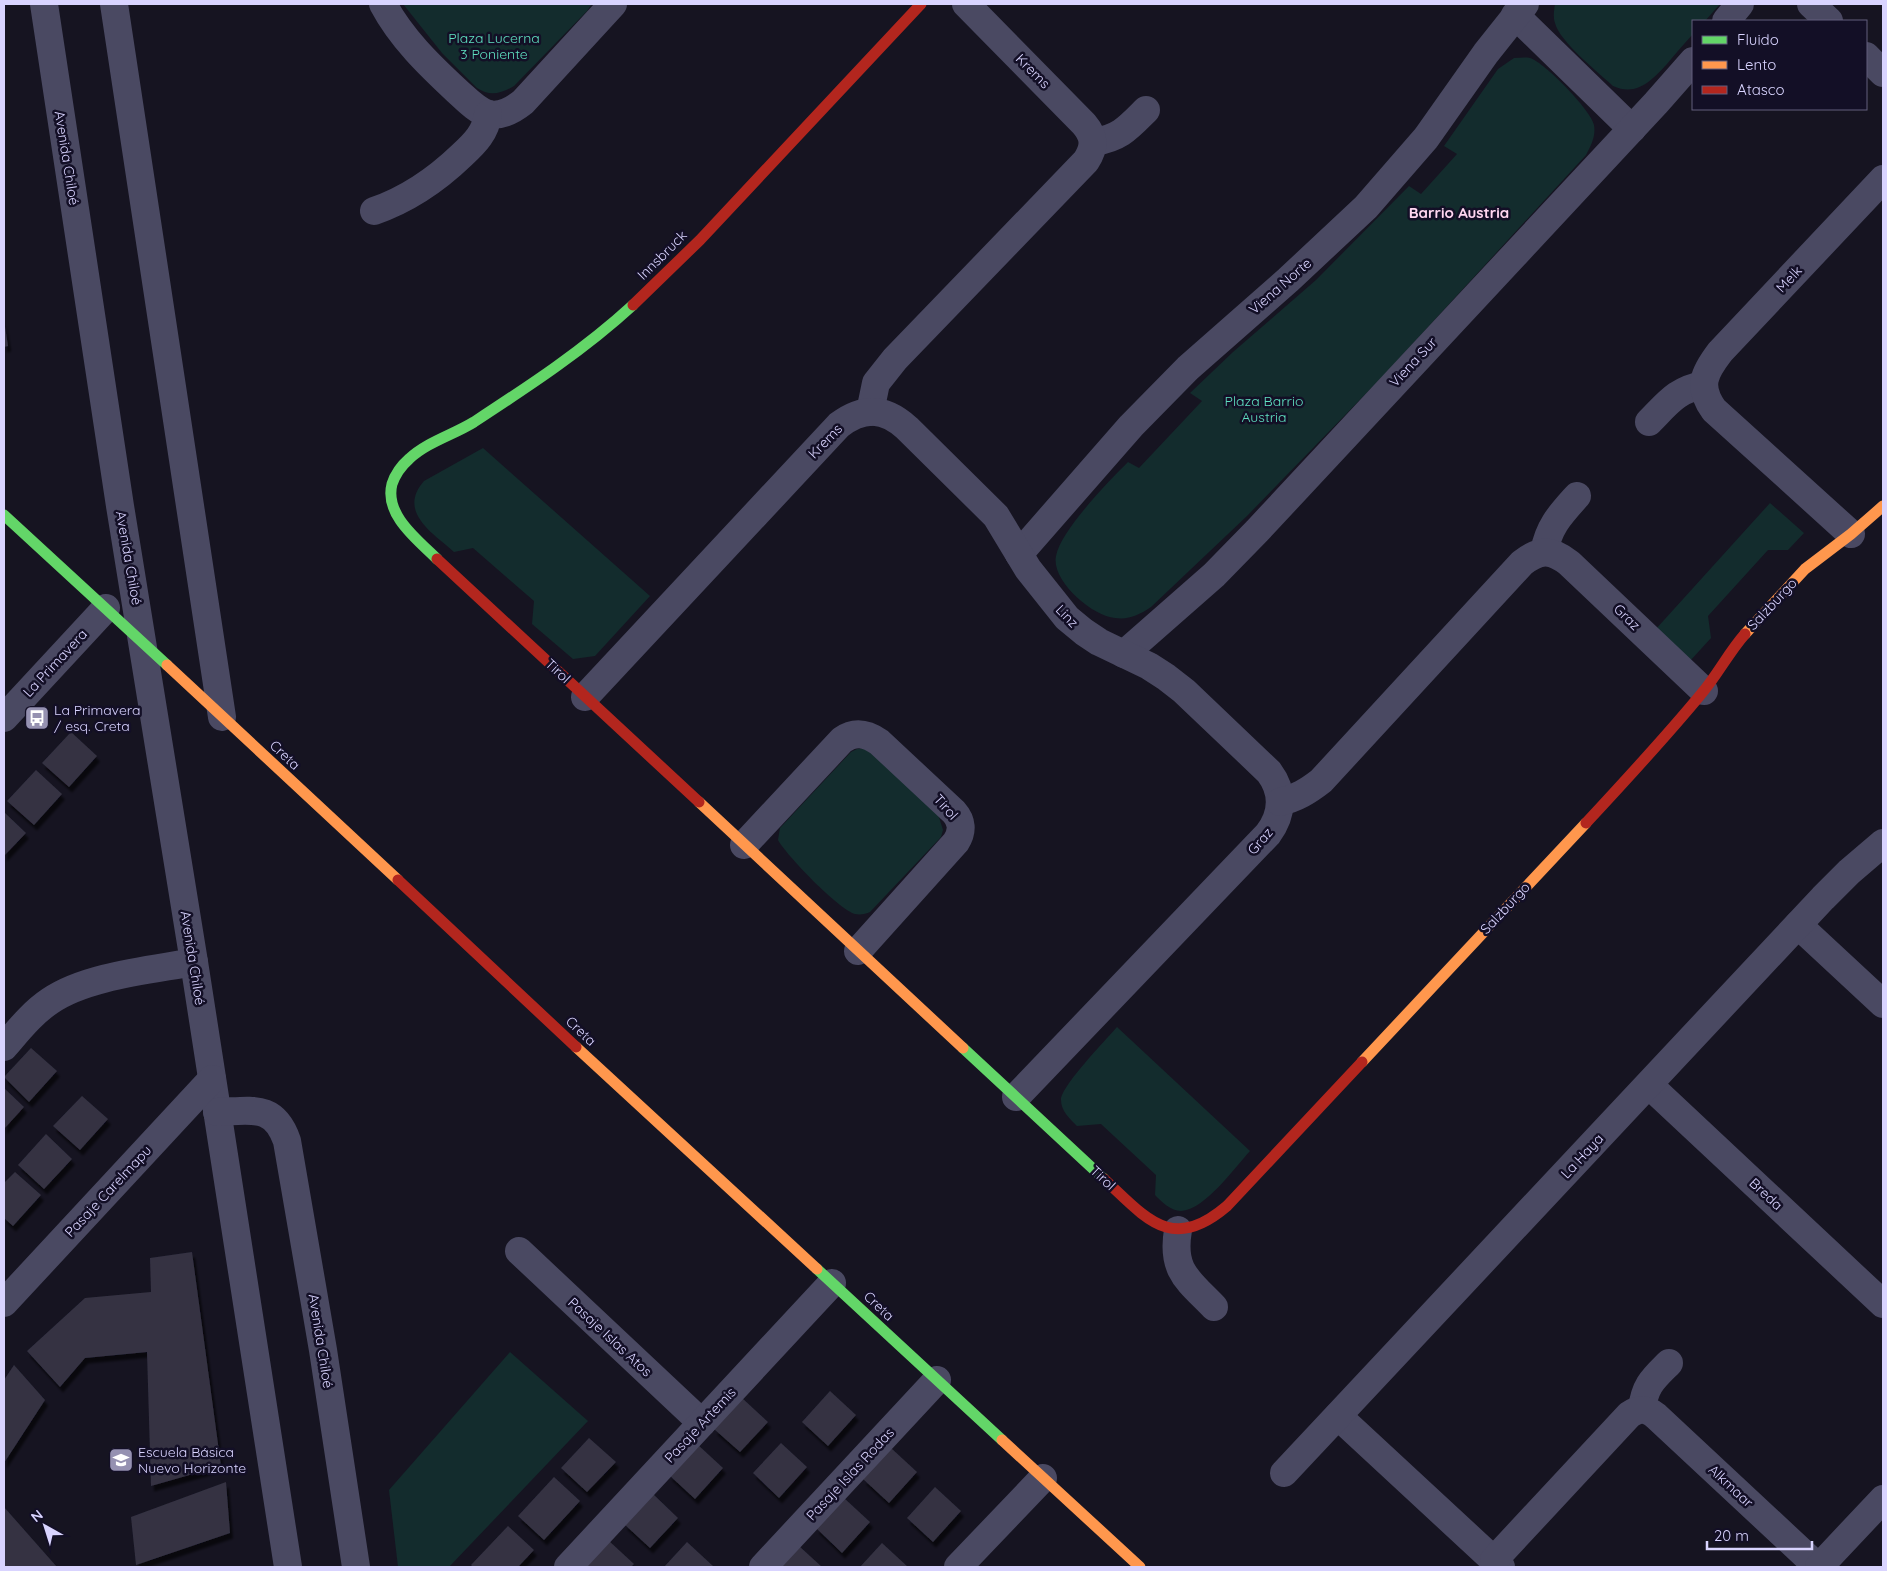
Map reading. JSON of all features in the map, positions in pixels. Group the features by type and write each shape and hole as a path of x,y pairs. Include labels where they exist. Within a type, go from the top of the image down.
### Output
{"street":[{"name":"Avenida Chiloé","path":"44,4 120,506 194,962 288,1567"},
{"path":"114,4 222,717"},
{"path":"383,4 410,44 434,70 477,108 488,114 501,114 513,110 523,102 613,4"},
{"name":"Innsbruck","path":"392,486 396,476 411,458 537,380 627,310 714,224 921,4"},
{"name":"Krems","path":"966,4 1084,124 1091,132 1094,142"},
{"path":"1727,20 1740,4"},
{"path":"1811,4 1828,20"},
{"path":"1520,10 1632,129"},
{"name":"Viena Norte","path":"1019,554 1130,426 1188,368 1288,280 1366,207 1426,138 1486,53 1520,10"},
{"path":"1867,57 1883,73"},
{"name":"Viena Sur","path":"1124,654 1214,574 1257,531 1632,129 1692,62"},
{"path":"870,412 876,384 885,370 1086,161 1094,142 1108,140 1117,136 1125,131 1146,110"},
{"path":"374,211 412,195 448,169 481,136 488,114"},
{"name":"Melk","path":"1704,385 1705,375 1720,352 1883,179"},
{"path":"1649,422 1682,390 1704,385 1704,393 1714,410 1851,534"},
{"name":"Krems","path":"585,698 838,425 857,414 870,412"},
{"name":"Linz","path":"870,412 888,414 897,418 908,428 991,511 1028,569 1067,618 1092,637 1149,666 1184,691 1269,772 1277,786 1280,802"},
{"name":"Tirol","path":"392,486 391,498 393,509 405,528 585,698 1141,1213 1159,1226 1178,1230"},
{"path":"1280,802 1294,799 1321,781 1522,563 1532,556 1544,552 1551,528 1577,496"},
{"name":"Salzburgo","path":"1178,1230 1197,1226 1226,1206 1648,756 1704,691 1733,648 1783,591 1805,569 1851,534 1883,506"},
{"name":"Creta","path":"4,515 1140,1567"},
{"name":"Graz","path":"1544,552 1554,553 1562,557 1704,691"},
{"name":"La Primavera","path":"4,718 106,608"},
{"name":"Tirol","path":"744,845 842,740 849,735 864,734 885,748 959,818 961,828 960,835 858,951"},
{"name":"Graz","path":"1016,1097 1268,834 1278,816 1280,802"},
{"name":"La Haya","path":"1284,1473 1798,925 1849,872 1883,843"},
{"path":"1798,925 1883,1004"},
{"path":"4,1047 39,1010 72,988 96,981 194,962"},
{"name":"Pasaje Carelmapu","path":"4,1303 212,1079"},
{"name":"Breda","path":"1649,1085 1883,1304"},
{"name":"Avenida Chiloé","path":"217,1112 258,1110 275,1119 283,1129 287,1141 323,1350 356,1567"},
{"path":"1178,1230 1175,1255 1181,1269 1187,1279 1214,1307"},
{"name":"Pasaje Islas Atos","path":"519,1251 702,1423"},
{"name":"Pasaje Artemis","path":"568,1567 832,1283"},
{"path":"1338,1416 1498,1564 1628,1415 1642,1409 1644,1396 1650,1381 1669,1363"},
{"name":"Pasaje Islas Rodas","path":"763,1567 936,1380"},
{"name":"Alkmaar","path":"1642,1409 1650,1411 1656,1416 1818,1567"},
{"path":"958,1567 1043,1478"},
{"path":"1818,1567 1883,1499"}],"green space":[{"name":"Plaza Lucerna 3 Poniente","path":"403,4 591,5 514,86 505,91 491,93 477,88 442,53"},
{"path":"1555,4 1720,4 1706,20 1692,20 1692,35 1656,76 1637,88 1629,89 1613,86 1571,47 1558,30 1554,16"},
{"name":"Plaza Barrio Austria","path":"1514,58 1530,58 1537,61 1556,77 1585,109 1594,125 1593,141 1586,155 1383,376 1247,516 1151,607 1134,616 1115,618 1095,611 1075,596 1060,576 1056,566 1056,556 1067,533 1098,493 1128,462 1139,468 1202,401 1190,393 1233,352 1316,280 1409,186 1421,194 1457,154 1444,146 1498,69"},
{"path":"483,448 650,596 595,656 573,659 532,624 534,601 473,548 454,552 428,529 416,512 414,502 417,492 424,481"},
{"path":"1770,503 1804,533 1788,550 1768,550 1708,616 1711,638 1690,661 1655,630"},
{"path":"863,748 872,752 938,814 943,830 941,837 870,912 855,914 837,903 826,893 802,869 778,840 780,828 851,752"},
{"path":"1117,1027 1250,1151 1219,1187 1190,1209 1177,1211 1170,1208 1155,1195 1156,1175 1101,1124 1077,1126 1066,1114 1061,1104 1063,1093 1068,1085"},
{"path":"510,1352 588,1421 449,1567 398,1567 389,1490"}],"building":[{"path":"4,320 8,346 4,347"},
{"path":"71,732 97,756 69,787 42,763"},
{"path":"36,770 62,794 34,825 7,801"},
{"path":"4,812 26,833 4,856"},
{"path":"31,1048 57,1071 29,1102 4,1077"},
{"path":"4,1088 24,1107 4,1129"},
{"path":"82,1096 108,1119 80,1150 53,1126"},
{"path":"46,1134 72,1159 44,1189 18,1165"},
{"path":"15,1172 41,1195 13,1226 4,1218 4,1183"},
{"path":"192,1252 221,1466 151,1486 147,1352 85,1358 60,1387 27,1351 85,1298 151,1292 150,1258"},
{"path":"14,1365 45,1400 4,1463 4,1380"},
{"path":"830,1391 856,1415 828,1446 802,1422"},
{"path":"742,1398 768,1422 740,1452 714,1429"},
{"path":"589,1438 616,1462 587,1492 561,1468"},
{"path":"781,1443 807,1467 779,1498 753,1473"},
{"path":"697,1444 723,1468 695,1499 669,1475"},
{"path":"891,1448 917,1472 889,1503 863,1479"},
{"path":"554,1477 580,1501 544,1540 518,1516"},
{"path":"226,1482 230,1533 136,1565 131,1517"},
{"path":"935,1487 961,1511 933,1542 907,1518"},
{"path":"652,1493 678,1518 650,1548 624,1524"},
{"path":"844,1498 870,1522 842,1553 816,1528"},
{"path":"4,1507 57,1567 4,1567"},
{"path":"508,1526 534,1550 518,1567 473,1567 471,1565"},
{"path":"608,1540 634,1564 631,1567 583,1567"},
{"path":"687,1542 713,1566 664,1567"},
{"path":"882,1543 908,1567 860,1567"},
{"path":"799,1546 822,1567 779,1567"}],"traffic: fast":[{"path":"437,559 404,526 393,506 392,484 401,468 416,453 466,427 536,381 576,352 633,305"},
{"path":"4,515 167,665"},
{"path":"963,1048 1104,1179"},
{"path":"817,1269 1002,1440"}],"traffic: slow":[{"path":"1745,634 1805,569 1851,534 1883,506"},
{"path":"167,665 398,880"},
{"path":"699,802 963,1048"},
{"path":"1362,1062 1586,823"},
{"path":"576,1047 817,1269"},
{"path":"1002,1440 1140,1567"}],"traffic: jam":[{"path":"633,305 700,240 921,4"},
{"path":"437,559 699,802"},
{"path":"1586,823 1688,710 1708,686 1745,634"},
{"path":"398,880 576,1047"},
{"path":"1104,1179 1147,1218 1161,1225 1175,1229 1191,1227 1208,1220 1227,1206 1362,1062"}],"place":[{"name":"La Primavera / esq. Creta","path":"37,718"},
{"name":"Escuela Básica Nuevo Horizonte","path":"121,1460"}],"district":[{"name":"Barrio Austria","path":"1459,212"}]}
